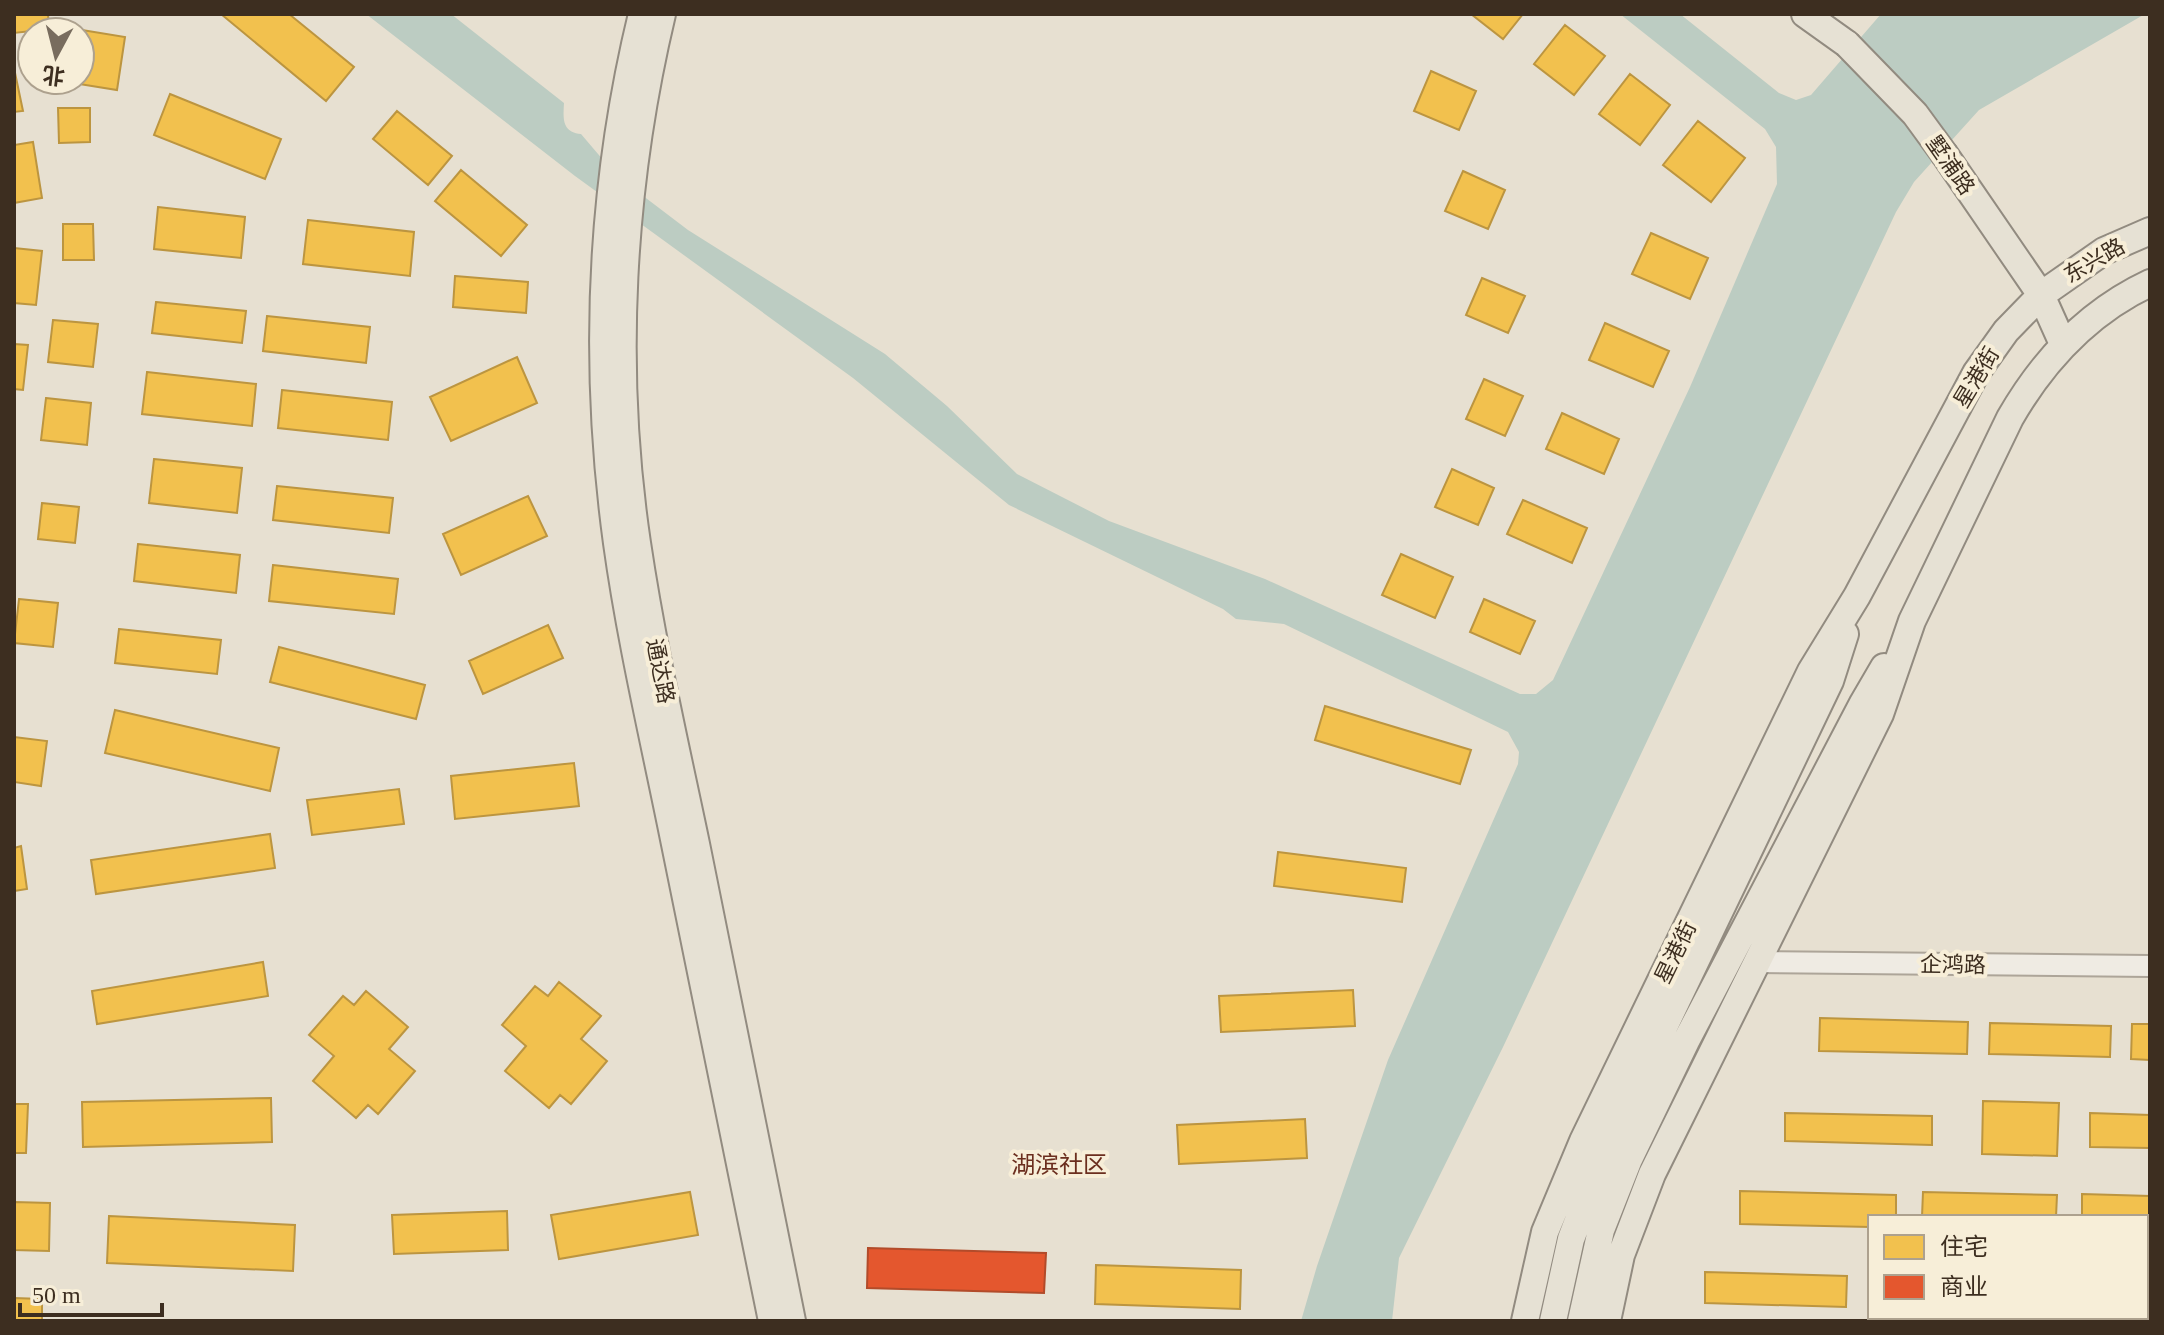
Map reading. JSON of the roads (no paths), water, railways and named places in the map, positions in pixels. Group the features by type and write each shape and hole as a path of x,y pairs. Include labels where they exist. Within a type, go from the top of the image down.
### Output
{"main road":[{"name":"通达路","path":"642,14 625,93 623,176 618,214 605,265 604,394 609,481 619,556 772,1321"},
{"name":"通达路","path":"623,176 645,96 662,14"},
{"name":"墅浦路","path":"1805,14 1847,44 1915,114 2041,295 2063,344"},
{"name":"通达路","path":"618,214 629,479 636,541 792,1321"},
{"name":"东兴路","path":"2041,295 2093,258 2150,231"},
{"path":"1581,1321 1598,1239 1629,1159 1686,1041 1855,717 1912,621 2010,418 2034,379 2063,344 2110,305 2150,283"},
{"name":"星港街","path":"1525,1321 1545,1232 1583,1141 1811,671 1857,596 1976,373 2006,331 2041,295"},
{"name":"星港街","path":"1553,1321 1571,1239 1605,1150 1830,681 1857,596"},
{"path":"1607,1321 1614,1278 1635,1211 1880,714 1912,621"}],"street":[{"name":"企鸿路","path":"1756,962 2150,966"}],"district":[{"name":"湖滨社区","path":"1059,1165"}]}
